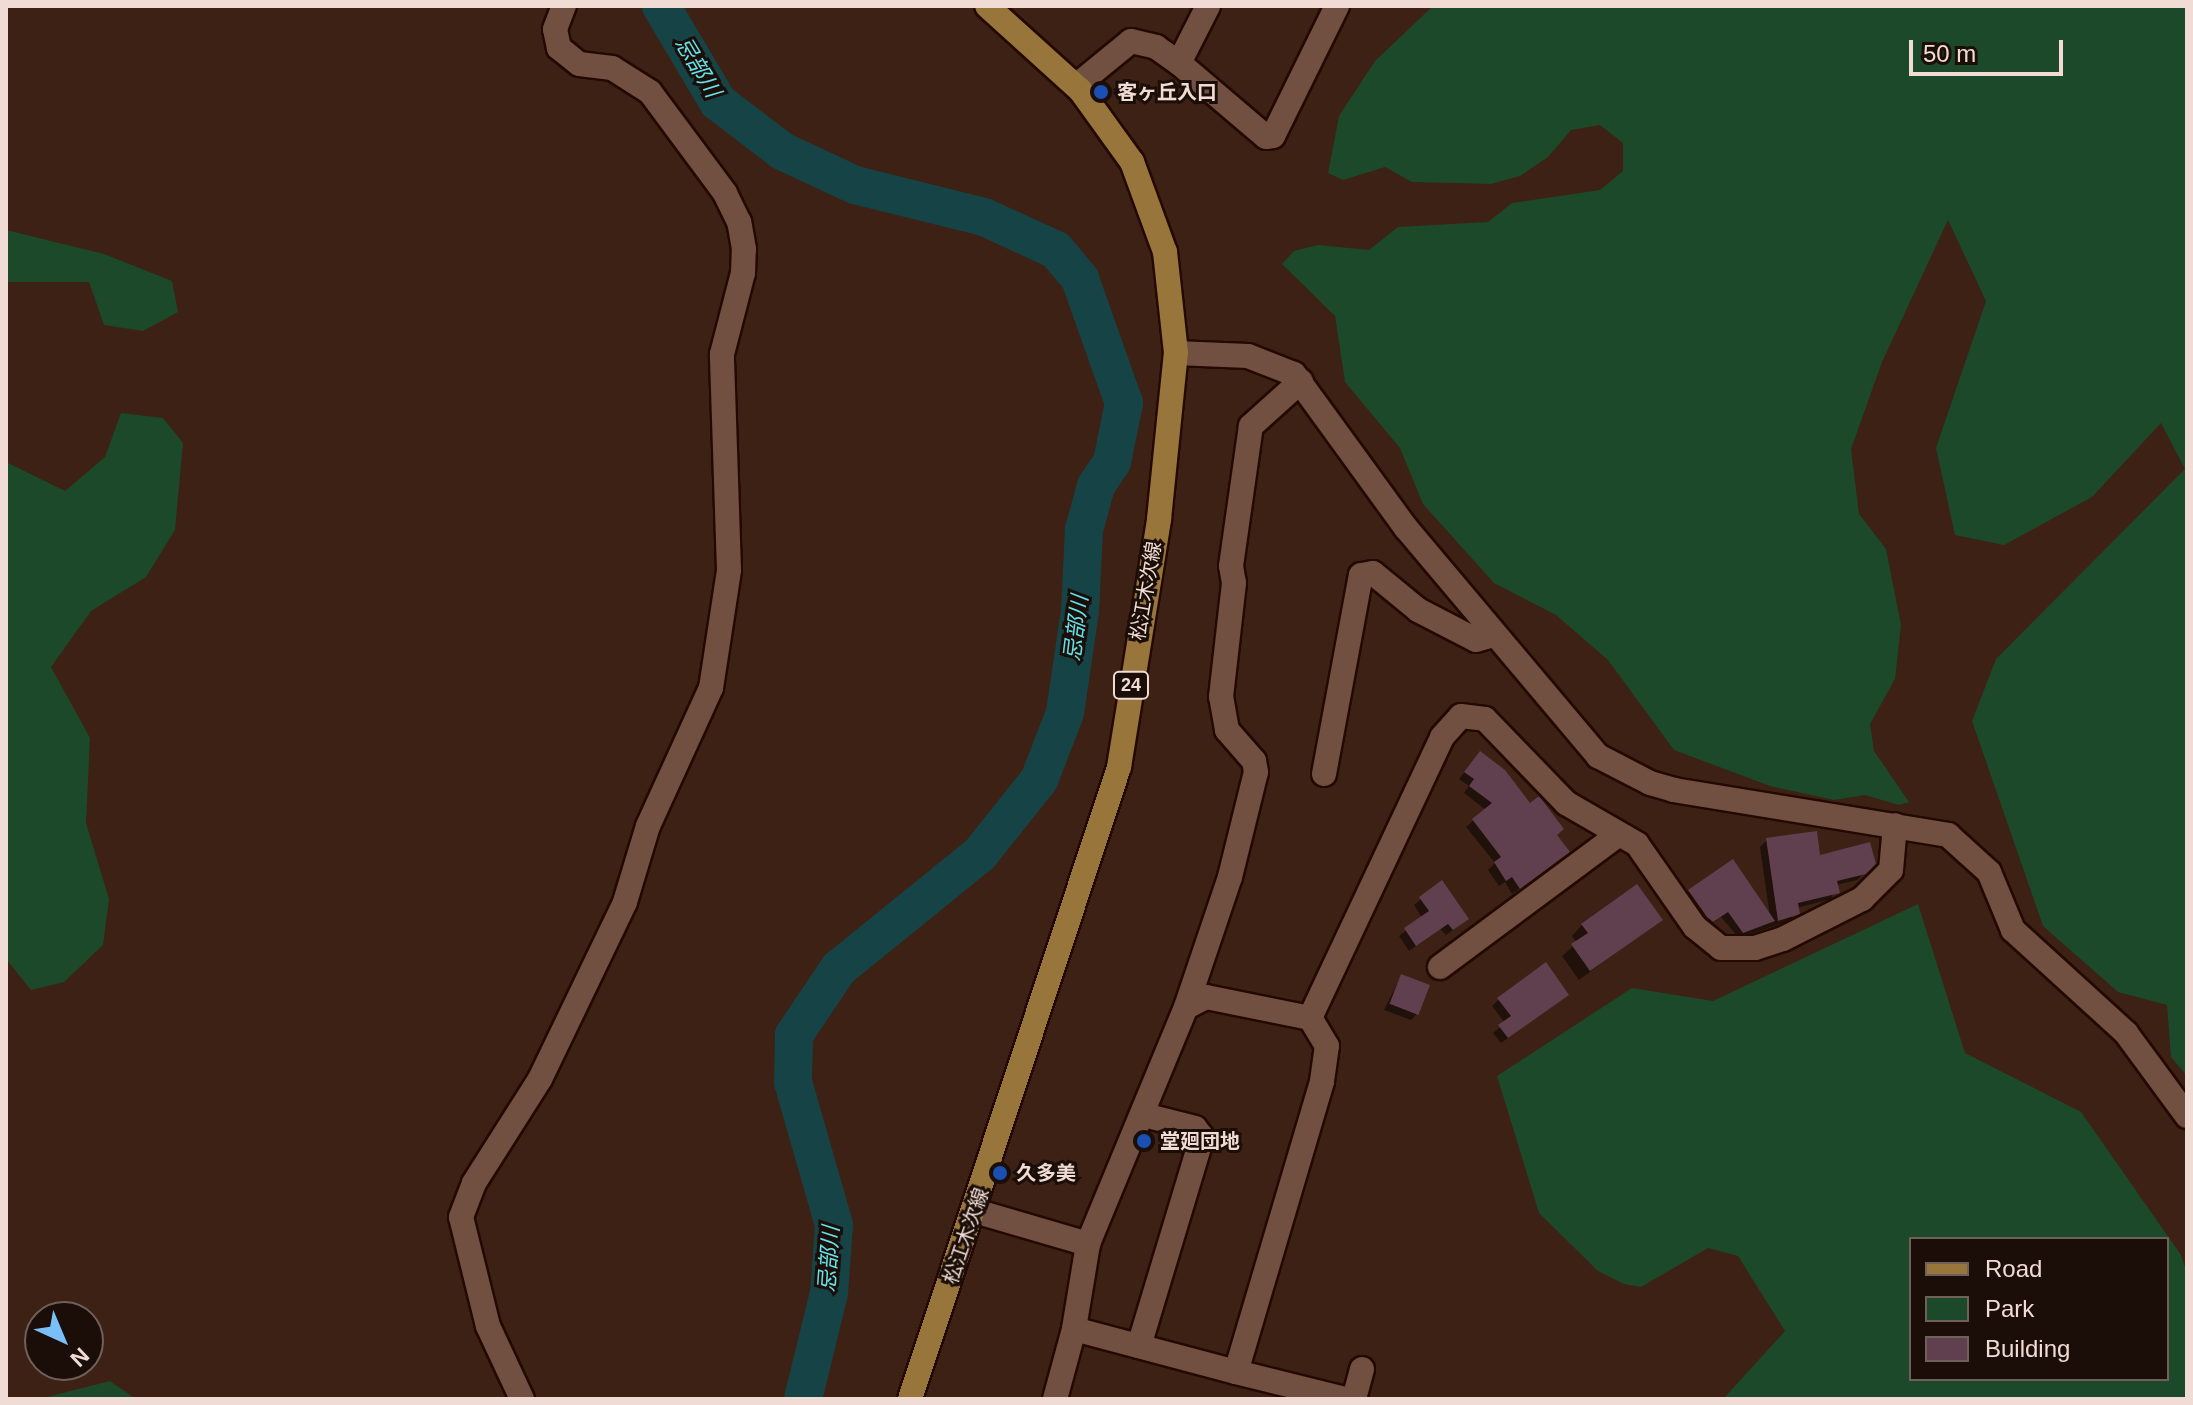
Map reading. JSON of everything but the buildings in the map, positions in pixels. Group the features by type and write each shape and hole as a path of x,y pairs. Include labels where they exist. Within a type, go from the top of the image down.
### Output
{"main road":[{"name":"松江木次線","path":"910,1399 975,1211 1119,767 1159,519 1176,353 1172,292 1152,208 1132,162 1076,86 987,6"}],"street":[{"path":"522,1399 488,1326 461,1217 474,1183 540,1079 625,902 648,826 711,688 729,570 722,354 744,249 739,222 725,193 650,92 612,68 579,64 559,48 555,29 564,6"},
{"path":"1179,63 1208,6"},
{"path":"1076,86 1131,41 1156,47 1266,137 1273,136 1337,6"},
{"path":"1176,353 1248,356 1284,367 1301,381 1406,528 1598,756 1650,783 1948,835 1989,872 2013,930 2126,1033 2187,1116"},
{"path":"1055,1399 1074,1329 1088,1244 1144,1115 1218,918 1256,772 1254,761 1227,730 1221,697 1234,583 1231,566 1251,426 1301,381"},
{"path":"1324,774 1361,575 1373,573 1418,610 1476,640 1494,635"},
{"path":"1310,1018 1442,737 1461,716 1485,719 1566,803 1643,850 1708,941 1735,951 1783,939 1881,885 1891,870 1895,825"},
{"path":"1440,967 1619,834"},
{"path":"1186,1007 1193,999 1218,997 1310,1018 1327,1046 1326,1065 1236,1372"},
{"path":"1139,1346 1202,1137 1195,1128 1144,1115"},
{"path":"975,1211 1088,1244"},
{"path":"1074,1329 1345,1399"},
{"path":"1354,1399 1362,1369"}],"green space":[{"path":"1433,6 2187,6 2187,1076 2171,1057 2167,1005 2118,992 2043,926 1972,721 1996,659 2185,469 2161,423 2092,497 2004,545 1955,535 1936,448 1986,301 1948,220 1882,362 1851,449 1859,514 1886,549 1901,625 1895,679 1870,724 1874,751 1909,802 1899,805 1865,795 1834,800 1770,786 1674,750 1608,660 1556,615 1494,583 1423,504 1400,448 1345,382 1335,316 1282,264 1294,251 1318,245 1369,250 1398,227 1488,222 1512,203 1600,190 1623,171 1623,143 1600,125 1571,130 1548,157 1520,176 1491,184 1412,182 1385,167 1343,180 1328,173 1339,116 1375,61"},
{"path":"6,230 104,254 172,281 178,312 143,331 104,325 89,282 6,282"},
{"path":"121,413 163,418 183,443 175,530 146,577 91,611 51,667 90,738 86,823 109,899 103,945 64,982 31,990 6,959 6,462 65,491 105,457"},
{"path":"1918,904 1965,1053 2081,1112 2168,1237 1909,1237 1909,1381 2169,1381 2169,1238 2181,1255 2187,1273 2187,1399 1723,1399 1785,1331 1738,1256 1708,1248 1641,1287 1624,1284 1598,1271 1539,1213 1497,1076 1632,988 1713,1001"},
{"path":"110,1381 136,1399 39,1399"}],"waterway":[{"name":"忌部川","path":"661,6 718,102 782,151 855,185 984,217 1056,250 1080,279 1124,403 1112,462 1096,486 1084,530 1080,611 1065,713 1039,780 980,854 839,968 794,1035 793,1082 834,1225 829,1293 803,1399"}],"place":[{"name":"客ヶ丘入口","path":"1101,92"},
{"name":"堂廻団地","path":"1144,1141"},
{"name":"久多美","path":"1000,1173"}]}
